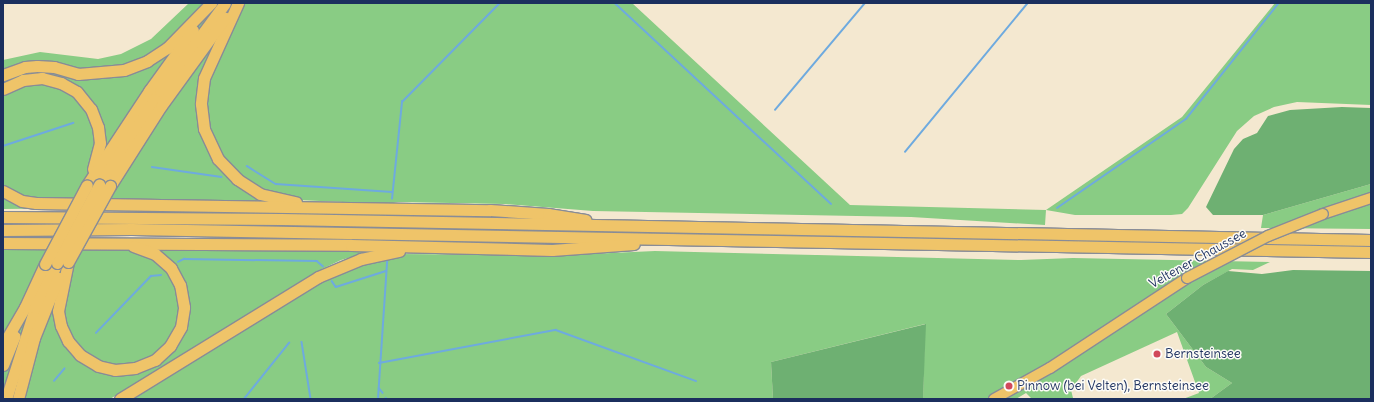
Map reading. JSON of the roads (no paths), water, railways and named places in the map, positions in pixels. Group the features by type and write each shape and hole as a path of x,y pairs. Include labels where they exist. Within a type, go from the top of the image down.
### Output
{"highway":[{"path":"3,75 25,67 37,66 54,67 78,74 124,70 147,61 167,48 211,3"},
{"path":"3,365 25,307 45,264 87,185 149,91 211,3"},
{"path":"6,399 35,308 160,91 225,3"},
{"path":"105,186 161,106 237,3"},
{"path":"237,3 208,64 201,96 204,129 218,159 237,179 267,196 299,203 368,208"},
{"path":"3,89 23,80 48,79 66,85 85,100 95,116 100,137 98,150 87,185"},
{"path":"3,191 22,201 36,203 534,212 625,226"},
{"path":"3,217 80,216 1371,240"},
{"path":"3,230 682,239 1371,252"},
{"path":"3,243 113,242 565,250 682,239"},
{"path":"62,263 58,311 63,330 72,347 88,361 102,367 120,370 144,366 165,351 178,333 184,315 182,292 173,272 160,258 142,248 113,242"},
{"path":"120,399 330,271 390,252 473,248"},
{"path":"18,399 34,338 62,263"},
{"path":"3,345 25,307"}],"main road":[{"name":"Veltener Chaussee","path":"994,399 1050,368 1188,278 1268,236 1323,214 1371,198"}],"waterway":[{"path":"392,199 402,102 500,3"},
{"path":"615,3 831,204"},
{"path":"775,110 865,3"},
{"path":"905,152 1028,3"},
{"path":"1057,208 1186,119 1279,3"},
{"path":"3,146 73,123"},
{"path":"247,166 276,184 392,192"},
{"path":"152,167 221,177"},
{"path":"178,262 184,259 317,261 323,266"},
{"path":"378,399 387,262"},
{"path":"332,281 336,287 386,271"},
{"path":"96,333 151,276 161,275"},
{"path":"379,363 556,330 696,381"},
{"path":"302,342 311,399"},
{"path":"244,399 289,343"},
{"path":"54,381 64,369"},
{"path":"379,388 383,393"}],"place":[{"name":"Bernsteinsee","path":"1157,354"},
{"name":"Pinnow (bei Velten), Bernsteinsee","path":"1009,386"}]}
